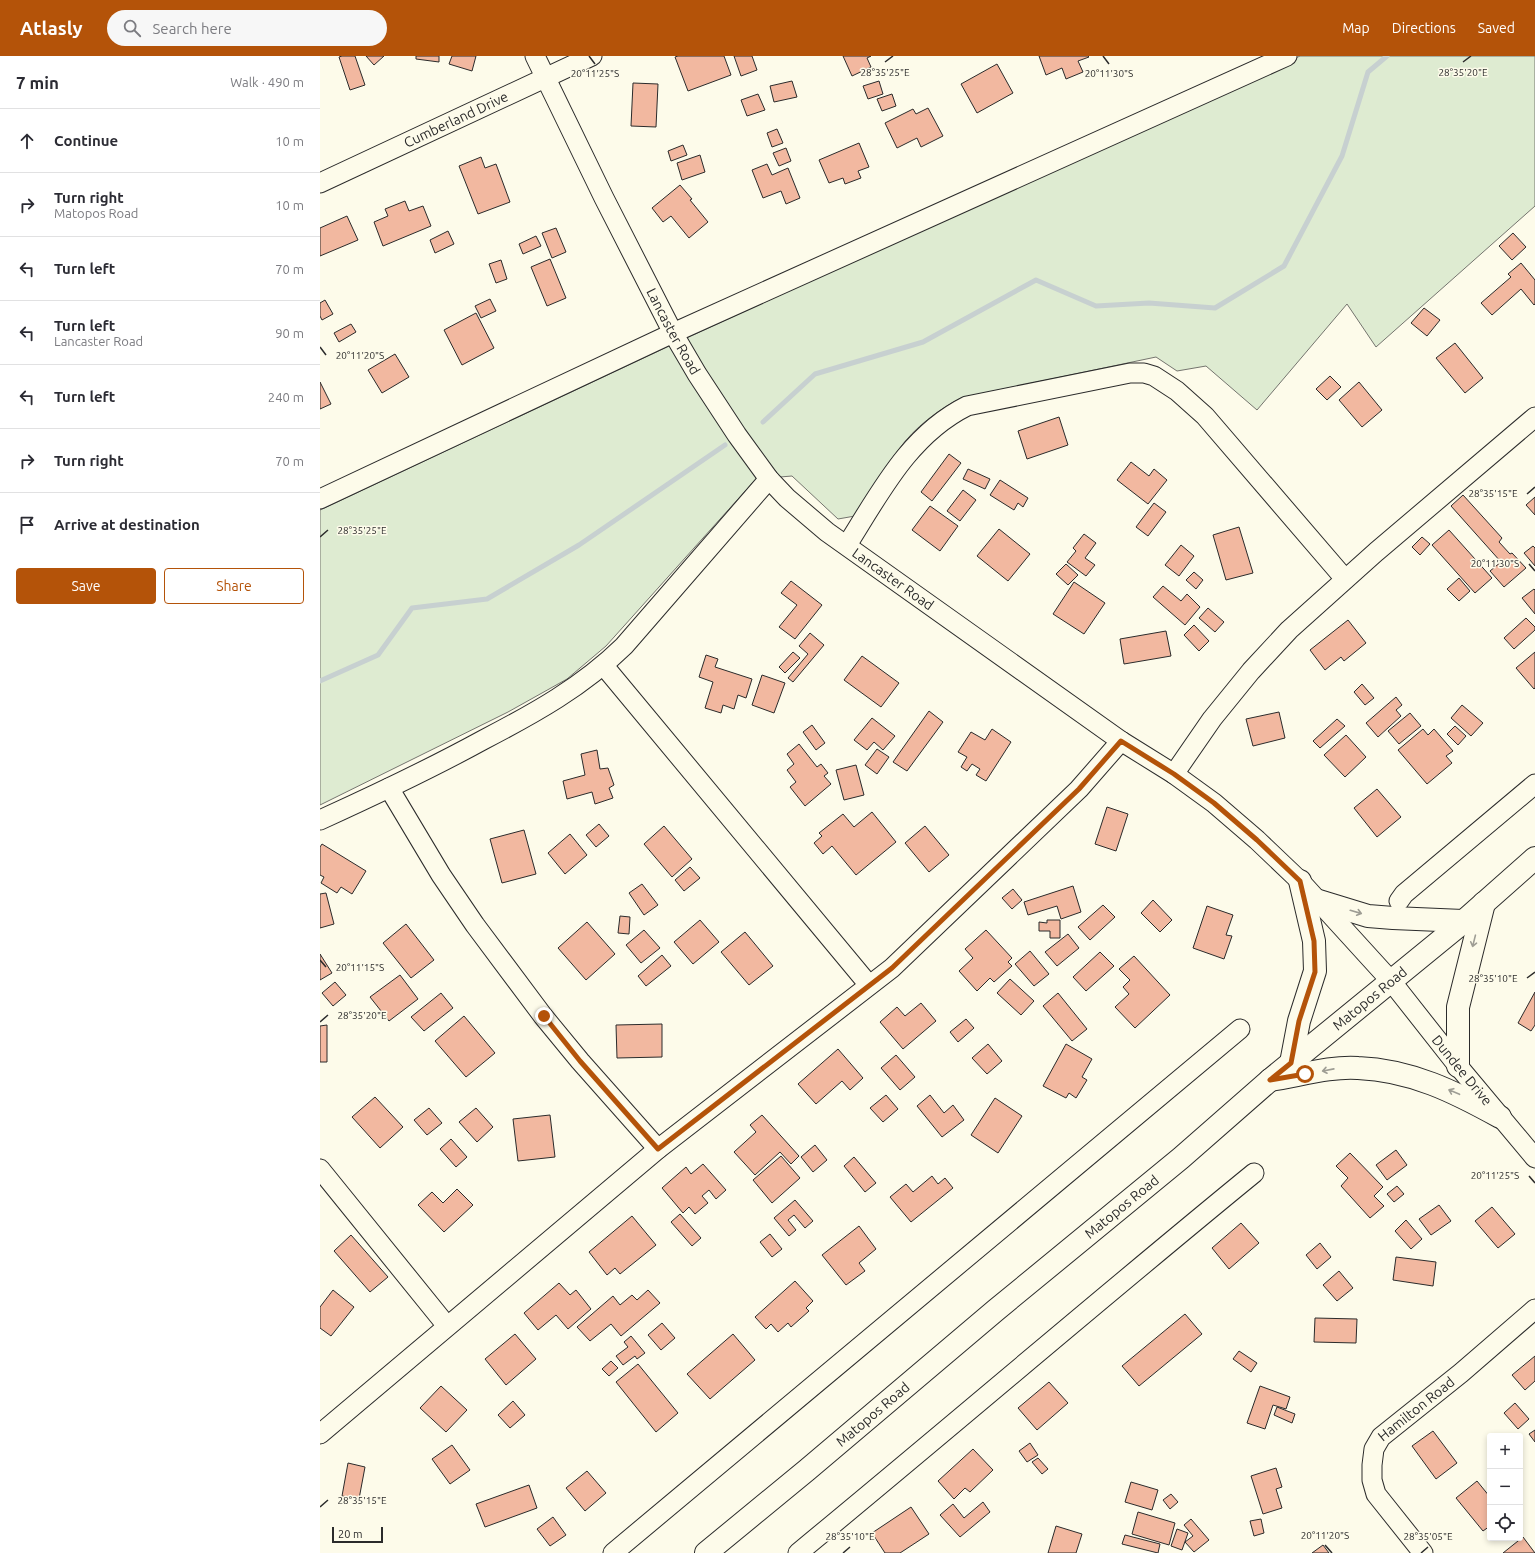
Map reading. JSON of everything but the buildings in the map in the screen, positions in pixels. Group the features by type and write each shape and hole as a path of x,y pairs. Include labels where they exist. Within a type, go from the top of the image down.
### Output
{"main road":[{"name":"Matopos Road","path":"706,1553 807,1470 996,1310 1181,1158 1270,1080 1463,921 1535,858"},
{"path":"1291,1063 1299,1021 1315,972 1314,941 1300,881"},
{"path":"1319,901 1368,916 1463,921"},
{"path":"1458,1066 1458,1007 1484,903"},
{"path":"1270,1080 1334,1069 1377,1069 1417,1078 1458,1094 1500,1117"}],"street":[{"name":"Lancaster Road","path":"535,56 604,198 673,333 722,412 770,479 806,516 827,532 1121,741 1174,774 1214,803 1257,840 1300,881 1391,981"},
{"name":"Cumberland Drive","path":"320,183 592,56"},
{"path":"320,499 673,333 1288,56"},
{"path":"847,545 887,481 906,454 941,421 954,413 967,406 1130,373 1144,373 1154,376 1177,391 1206,416 1345,579"},
{"path":"1174,774 1212,719 1250,671 1289,630 1345,579 1535,418"},
{"path":"320,820 389,788 533,714 571,691 604,666 624,646 770,479"},
{"path":"604,666 869,985"},
{"path":"320,1434 658,1149 897,963 1079,789 1121,741"},
{"path":"1399,901 1404,894 1535,784"},
{"path":"389,788 441,875 475,925 575,1055 658,1149"},
{"name":"Dundee Drive","path":"1391,981 1458,1066 1535,1158"},
{"path":"613,1553 1240,1029"},
{"path":"320,1170 447,1326"},
{"path":"798,1553 1052,1342 1156,1252 1254,1173"},
{"name":"Hamilton Road","path":"1423,1553 1376,1494 1372,1480 1374,1449 1380,1437 1461,1373 1535,1309"}],"green space":[{"path":"1300,56 1535,56 1535,206 1376,347 1347,304 1257,410 1206,366 1177,371 1156,357 961,398 927,420 912,433 882,473 855,516 838,519 792,476 756,479 606,646 567,679 508,712 320,805 320,510 669,346"}],"waterway":[{"path":"763,422 815,374 923,342 1036,280 1096,306 1149,303 1215,308 1284,266 1342,156 1368,72 1387,56"},
{"path":"320,681 378,655 412,608 487,599 579,545 725,445"}],"route":[{"path":"544,1016 580,1061 658,1149 892,968 1079,789 1121,741 1174,774 1214,803 1257,840 1300,881 1314,941 1315,972 1299,1021 1291,1063 1270,1080 1305,1074"}]}
